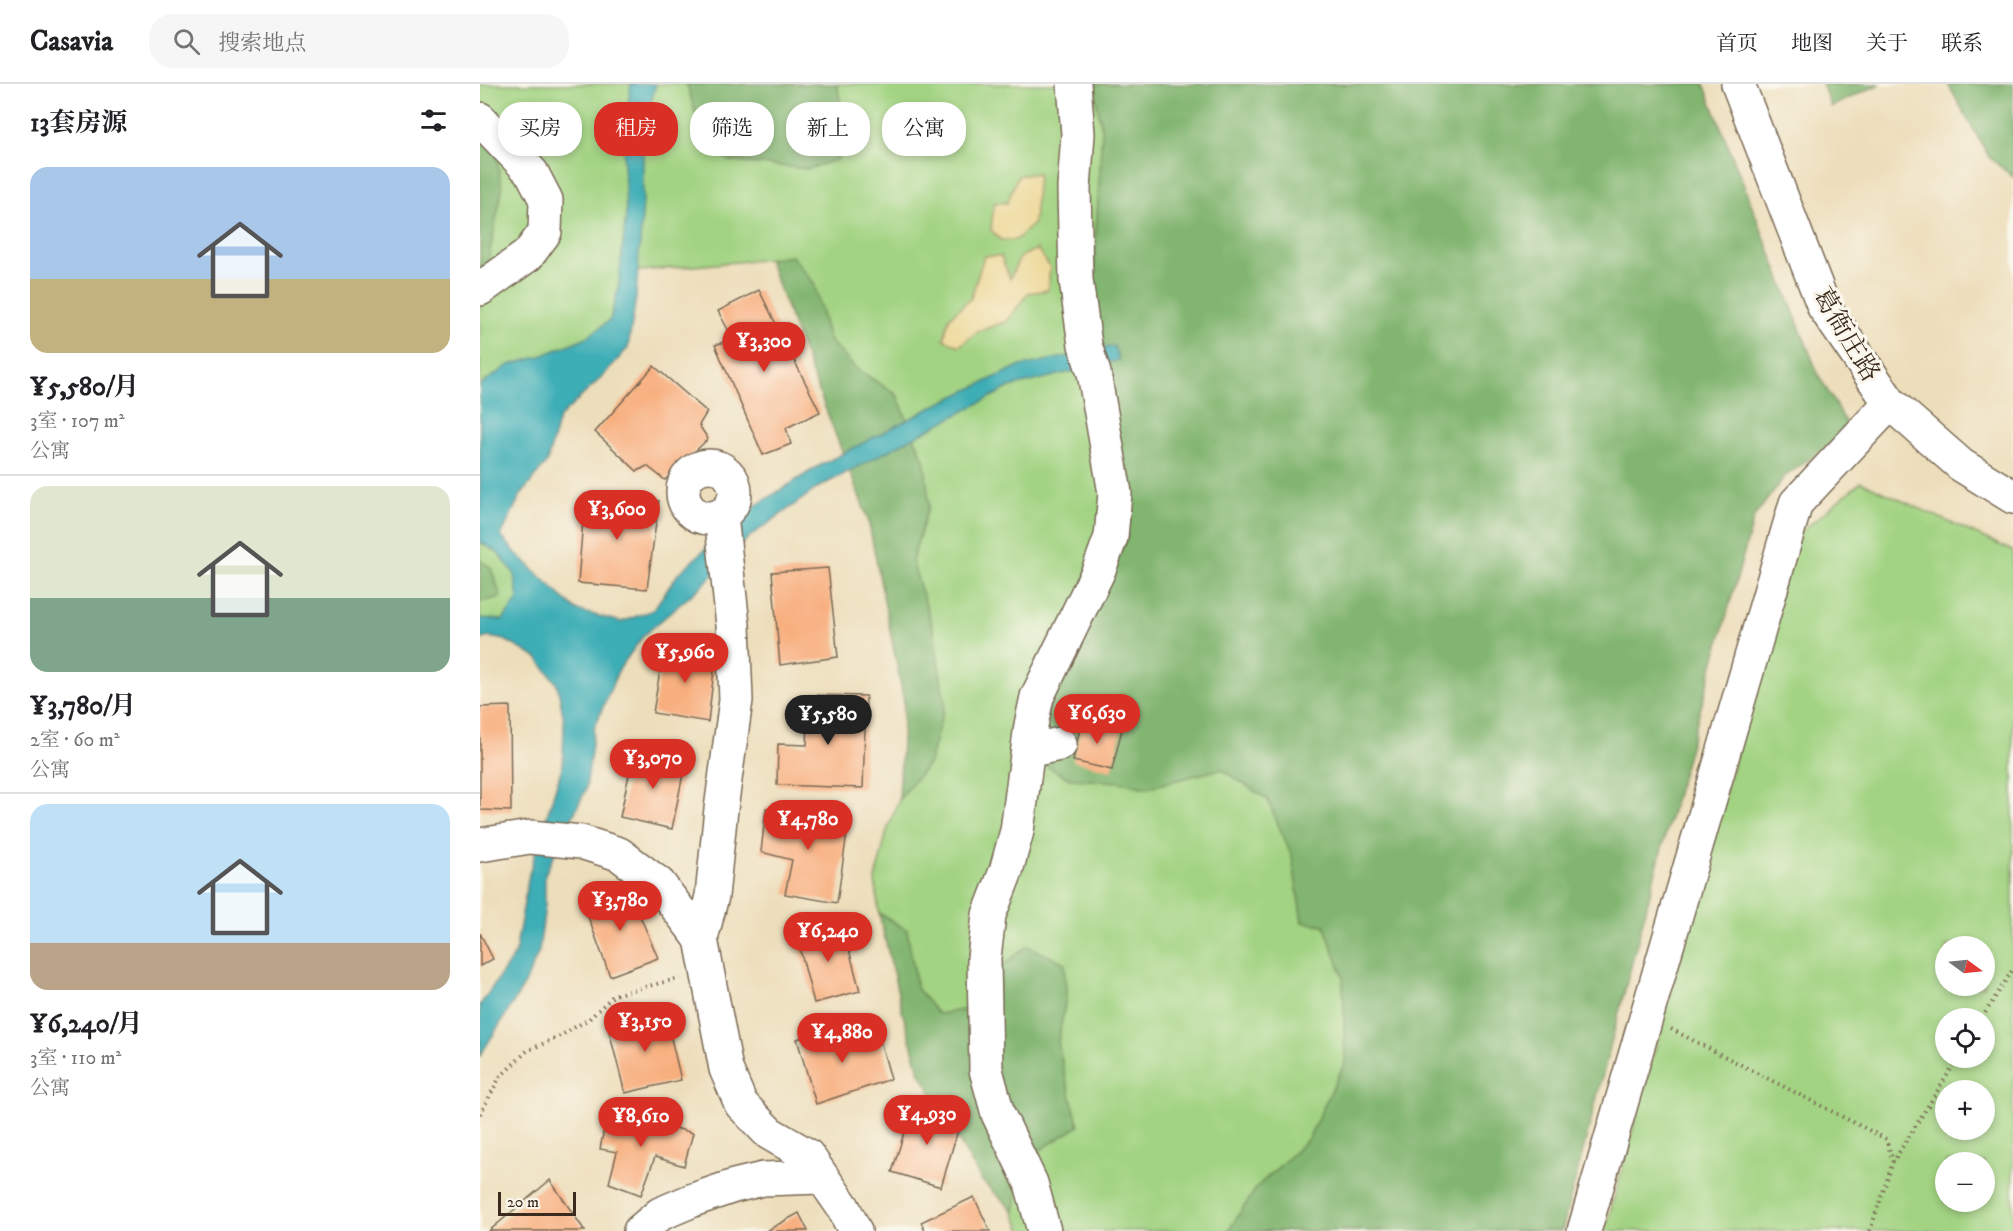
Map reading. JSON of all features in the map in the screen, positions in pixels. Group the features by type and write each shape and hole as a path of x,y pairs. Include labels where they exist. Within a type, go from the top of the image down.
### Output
{"street":[{"path":"1044,1231 1031,1183 998,1114 986,1070 984,958 989,915 1006,871 1017,831 1037,697 1098,572 1112,537 1115,493 1076,280 1074,188 1078,134 1074,84"},
{"name":"葛衙庄路","path":"1738,84 1824,307 1890,402 1961,465 2013,497"},
{"path":"480,119 531,173 546,200 545,232 528,255 480,289"},
{"path":"1584,1231 1796,502 1890,402"},
{"path":"721,516 733,626 736,700 712,896 701,939 726,1069 741,1104 769,1133 807,1155 843,1207 855,1231"},
{"path":"1028,751 1060,744"},
{"path":"480,845 530,837 581,842 619,854 659,884 701,939"},
{"path":"640,1231 660,1214 734,1186 763,1179 822,1178"}],"path":[{"path":"1988,1008 2013,969"},
{"path":"480,1114 500,1077 527,1051 560,1036 589,1019 614,995 707,971"},
{"path":"1646,1016 1886,1139 1893,1162"},
{"path":"1870,1231 1893,1162 1952,1068"}],"green space":[{"path":"480,84 1117,84 1399,1000 1382,1231 1022,1231 879,913 875,880 887,831 899,799 929,763 836,377 794,278 768,259 630,272 614,345 480,508"},
{"path":"687,84 837,84 840,102 786,102 786,156 838,156 838,159 809,169 729,161 723,156 774,156 774,102 692,102"},
{"path":"1093,84 1704,84 1818,374 1850,430 1784,477 1754,517 1665,836 1562,1231 1228,1231 1257,1187 1308,1139 1345,1062 1343,977 1324,925 1302,922 1292,856 1267,799 1221,769 1146,788 1120,782 1070,779 1036,760 1042,716 1065,682 1127,537 1091,318 1102,130"},
{"path":"1822,84 1880,84 1831,107"},
{"path":"1948,84 2013,84 2013,177 1989,157"},
{"path":"480,136 495,145 502,189 488,262 480,267"},
{"path":"792,256 814,283 829,340 854,367 897,395 925,463 929,505 912,561 933,628 945,705 929,763 899,799 904,701 868,519 768,259"},
{"path":"1861,482 2013,551 2013,1231 1605,1231 1796,536"},
{"path":"480,518 522,569 519,627 480,638"},
{"path":"480,560 491,568 501,597 480,602"},
{"path":"879,913 907,930 917,988 938,1014 969,1009 997,970 1027,946 1065,963 1066,998 1058,1042 1079,1126 1019,1163 1015,1212 982,1181 919,1071"}],"sand":[{"path":"1038,173 1034,223 1016,240 1001,240 991,230 994,203 1007,203 1018,176"},
{"path":"1037,249 1050,267 1048,290 1028,293 1007,321 977,332 959,346 944,339 949,318 971,298 984,256 1001,256 1010,279 1020,257"}],"water":[{"path":"631,84 656,84 651,102 628,102"},
{"path":"624,156 643,156 643,201 636,298 628,348 603,376 559,418 547,462 520,496 501,536 576,610 621,622 653,610 678,574 747,511 817,467 936,405 1017,367 1114,346 1119,360 1010,387 819,487 748,538 704,584 643,636 618,671 594,729 586,789 545,874 545,906 539,951 525,984 480,1056 480,1005 515,954 529,874 563,764 564,720 557,684 537,658 505,640 489,637 480,640 480,618 503,620 518,599 514,573 497,552 480,542 480,385 509,365 541,356 587,337 610,320 618,290 626,215"}],"building":[{"path":"759,290 820,412 786,428 791,444 763,455 715,345 733,339 718,311"},
{"path":"654,366 707,412 699,425 708,439 665,480 647,466 637,471 595,432"},
{"path":"585,494 659,501 647,589 578,583"},
{"path":"828,568 838,657 780,665 772,572"},
{"path":"664,646 716,654 708,722 653,713"},
{"path":"809,695 866,696 863,788 777,785 778,744 807,745"},
{"path":"510,706 511,811 480,810 480,707"},
{"path":"1082,719 1122,729 1112,770 1073,761"},
{"path":"634,751 685,764 672,829 620,817"},
{"path":"766,808 849,819 837,903 785,894 792,860 761,852"},
{"path":"628,888 658,958 610,976 584,906"},
{"path":"842,923 860,991 814,1003 796,934"},
{"path":"480,933 493,959 480,966"},
{"path":"665,1013 681,1080 625,1093 608,1027"},
{"path":"834,1027 840,1044 877,1030 891,1079 816,1104 797,1039"},
{"path":"913,1104 961,1120 941,1187 892,1172"},
{"path":"608,1109 693,1133 684,1166 655,1157 641,1195 609,1183 617,1152 600,1149"},
{"path":"550,1180 585,1231 489,1231"},
{"path":"974,1197 990,1231 925,1231 921,1222"},
{"path":"799,1213 808,1231 766,1231"}]}
